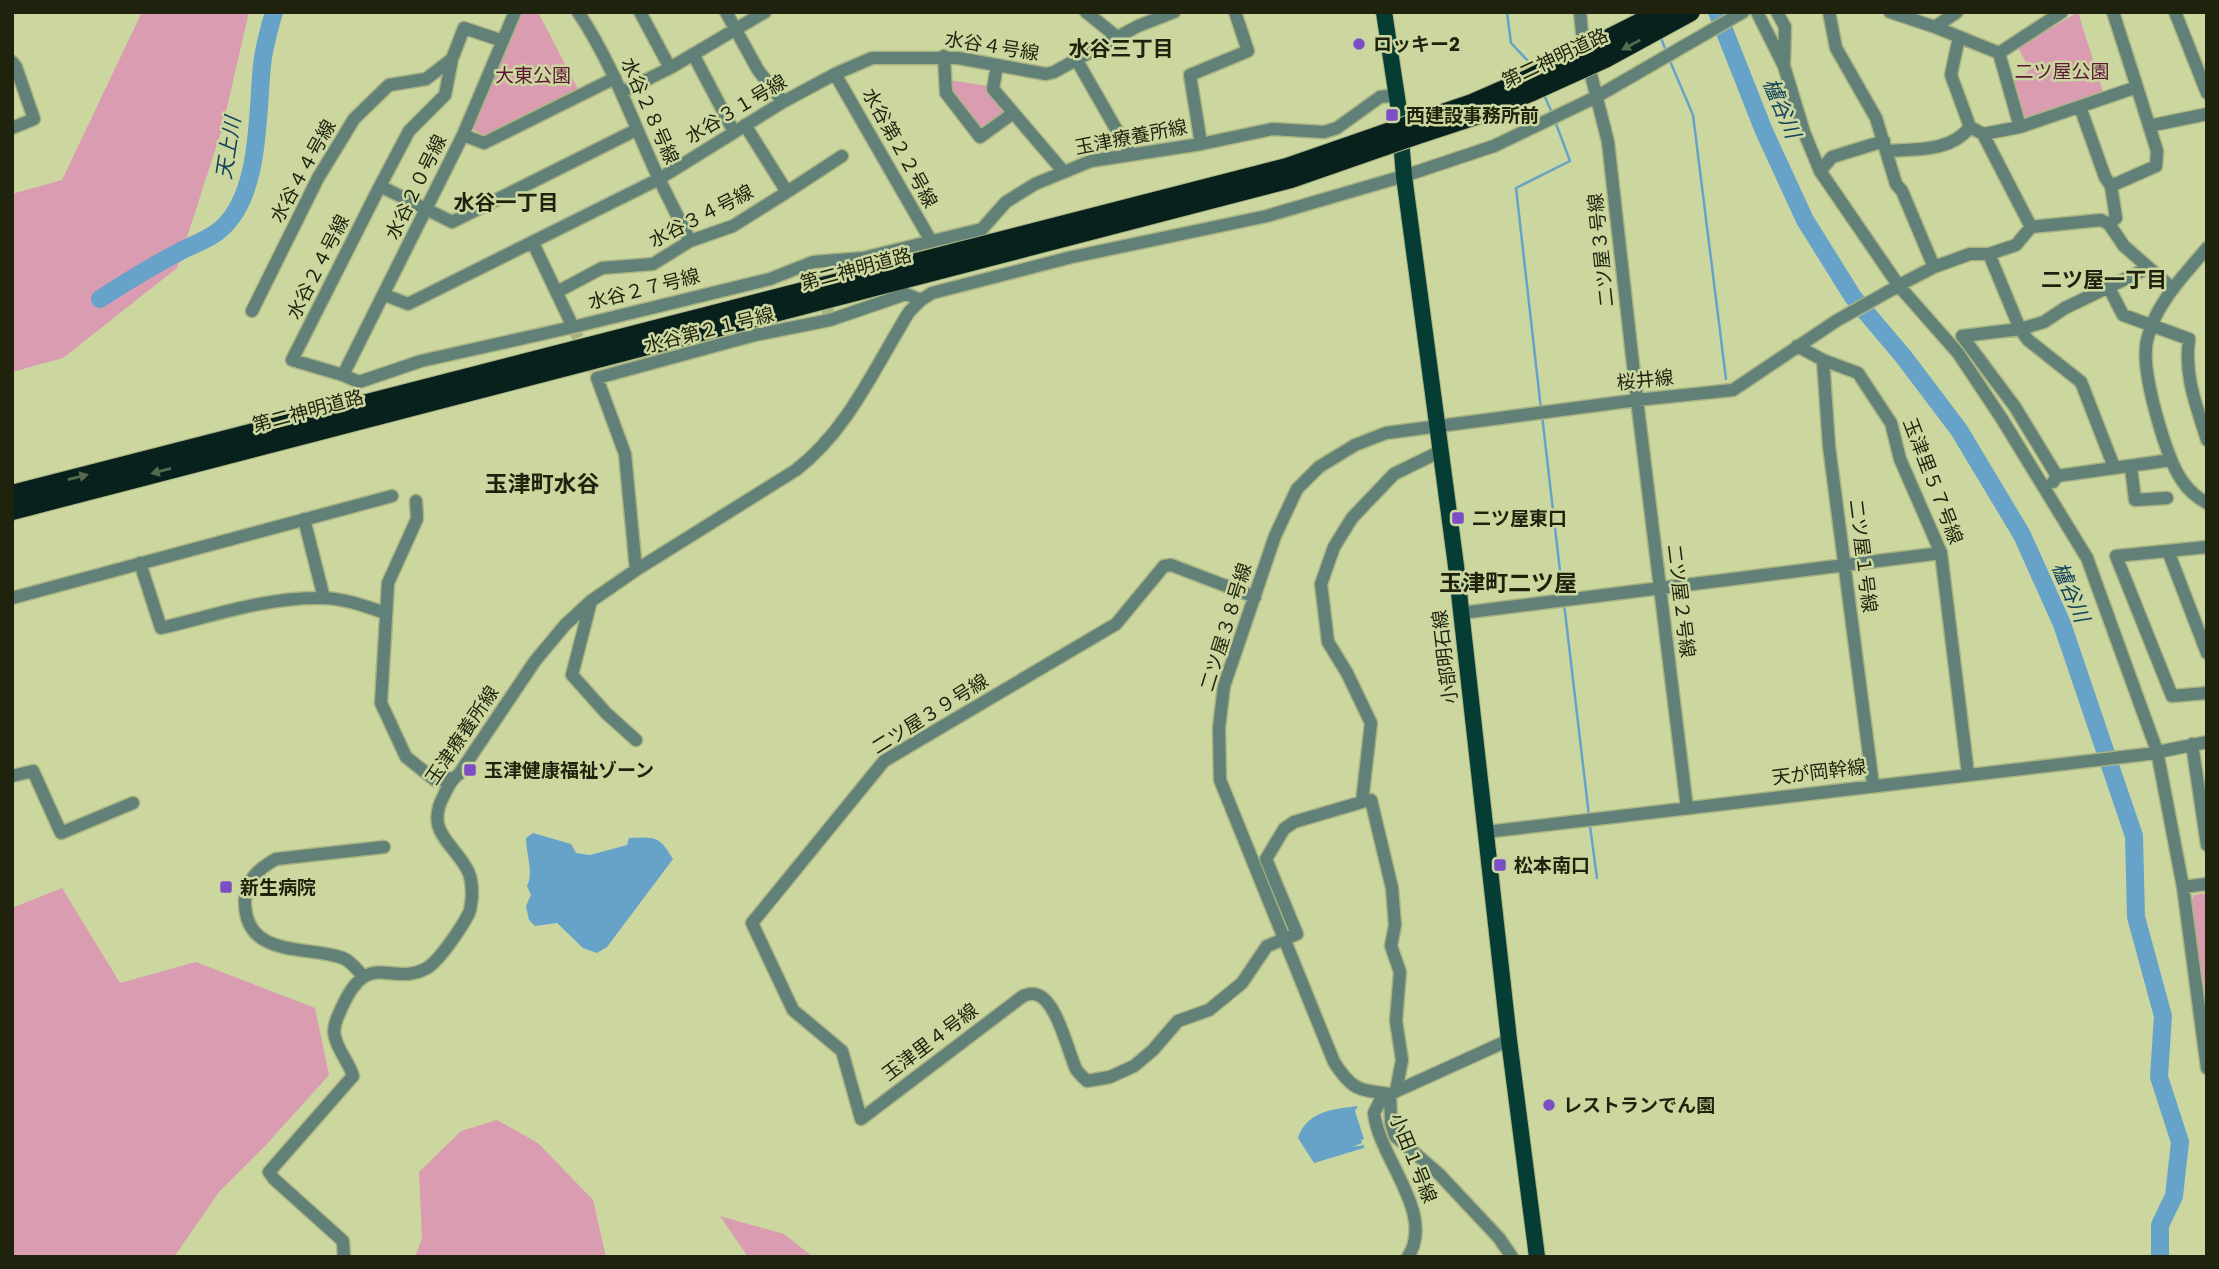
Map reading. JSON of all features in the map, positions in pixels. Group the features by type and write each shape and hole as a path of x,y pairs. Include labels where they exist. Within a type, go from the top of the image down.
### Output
{"highway":[{"name":"第二神明道路","path":"1530,86 1660,12"},
{"name":"第二神明道路","path":"12,494 1287,167 1386,139 1414,130 1472,103 1605,59 1691,12"},
{"name":"第二神明道路","path":"12,511 1291,178 1386,139"}],"main road":[{"name":"小部明石線","path":"1384,12 1439,425 1509,1040 1537,1257"}],"street":[{"name":"水谷２０号線","path":"344,374 463,135 515,12"},
{"name":"水谷２８号線","path":"385,295 408,304 659,179 622,92 594,36 578,12"},
{"path":"640,12 670,68"},
{"path":"726,12 758,70 783,102"},
{"path":"622,92 670,68 765,12"},
{"path":"1086,12 1117,37"},
{"name":"水谷４号線","path":"835,74 872,58 944,56 1046,74 1117,37 1174,12"},
{"path":"1201,144 1190,75 1248,51 1235,12"},
{"name":"二ツ屋３号線","path":"1580,12 1583,43 1608,142 1636,400"},
{"path":"921,300 932,293 992,276 1149,239 1267,216 1405,176 1494,146 1596,97 1743,12"},
{"path":"1757,12 1784,66 1804,132 1820,172 1896,288 1958,353 2047,490 2087,558 2153,752 2183,887 2207,1068"},
{"path":"1777,12 1785,27 1784,66"},
{"path":"1829,12 1836,48 1876,118 1896,184 1902,191 1934,267"},
{"path":"1890,12 2000,53"},
{"path":"1935,27 1957,12"},
{"path":"2000,53 2062,12"},
{"path":"2111,186 2156,166 2157,151 2113,12"},
{"path":"2175,12 2207,93"},
{"path":"503,41 464,28 452,59 445,95 409,131 380,186 452,222 636,130"},
{"path":"1959,37 1951,75 1970,127 1983,134 2031,227 2101,220 2109,223 2124,246 2173,289"},
{"path":"2000,53 2020,127"},
{"name":"水谷３４号線","path":"557,292 602,268 653,264 690,241 733,226 787,191 739,128 693,54"},
{"path":"944,56 946,93 980,137 1012,114"},
{"name":"水谷４４号線","path":"252,312 317,178 354,119 388,85 426,79 452,59"},
{"path":"1076,59 1131,155"},
{"path":"12,62 34,118 12,128"},
{"path":"998,65 993,89 1063,171"},
{"name":"水谷３１号線","path":"659,179 739,128 835,74"},
{"name":"水谷第２２号線","path":"835,74 931,241"},
{"path":"463,135 484,144 615,78"},
{"path":"1983,134 2020,127 2137,87"},
{"name":"玉津療養所線","path":"816,267 982,229 1006,202 1035,184 1091,161 1201,144 1272,129 1324,132 1337,128 1380,97 1396,95"},
{"path":"2080,107 2105,177 2111,186 2116,218 2109,223"},
{"path":"2149,126 2207,114"},
{"path":"1820,172 1832,157 1885,146 1936,148 1963,136 1970,127"},
{"path":"787,191 842,156"},
{"path":"659,179 690,241"},
{"name":"水谷２４号線","path":"380,186 292,360 344,374 359,382 421,361 573,327"},
{"name":"桜井線","path":"1439,425 1733,390 1837,321 1934,267 1970,254 1989,254 2017,245 2031,227"},
{"name":"水谷２７号線","path":"533,243 573,327 816,267"},
{"path":"2207,248 2202,264 2173,289 2152,325 2146,347 2146,366 2171,460 2183,482 2207,503"},
{"path":"1989,254 2020,329 2028,340 2081,382 2114,467"},
{"path":"2057,476 2015,407 1962,336 2020,329 2044,322 2065,308 2148,268"},
{"path":"2109,288 2123,315 2189,339 2187,373 2207,440"},
{"name":"水谷第２１号線","path":"636,570 625,454 597,378 755,335 830,320 906,294 921,300"},
{"name":"玉津療養所線","path":"363,976 425,969 443,953 469,913 472,886 468,871 440,833 439,804 453,778 459,774 535,661 565,625 591,601 813,457 842,424 909,312 921,300"},
{"path":"1797,346 1823,360"},
{"name":"玉津里５７号線","path":"1823,360 1858,373 1891,423 1900,459 1941,554 1968,774"},
{"name":"二ツ屋１号線","path":"1823,360 1829,446 1873,785"},
{"name":"二ツ屋２号線","path":"1636,400 1687,807"},
{"name":"二ツ屋３８号線","path":"1393,1093 1363,1091 1347,1082 1334,1062 1220,780 1219,728 1224,686 1275,536 1297,489 1319,467 1354,444 1386,433 1439,425"},
{"path":"1362,802 1371,723 1347,673 1328,642 1321,584 1334,547 1352,518 1394,474 1441,451"},
{"path":"2047,490 2057,476 2171,460"},
{"path":"2130,467 2135,500 2167,498"},
{"path":"12,598 392,496"},
{"path":"416,501 417,519 388,583 381,703 406,757 435,780 453,778"},
{"path":"304,519 324,598"},
{"path":"2207,547 2116,556 2172,696 2207,693"},
{"path":"2168,551 2207,653"},
{"path":"1461,613 1941,554"},
{"path":"140,563 161,628 283,600 324,598 362,605 385,613"},
{"name":"二ツ屋３９号線","path":"861,1119 842,1051 793,1010 752,923 884,761 1115,624 1164,566 1171,565 1255,597"},
{"path":"591,601 572,675 606,713 636,740"},
{"name":"天が岡幹線","path":"1486,832 2153,752 2207,742"},
{"path":"2192,744 2207,845"},
{"path":"12,776 33,771 61,832 133,803"},
{"path":"1284,940 1297,934 1266,859 1274,844 1284,829 1294,822 1371,800 1392,888 1395,925 1391,946 1401,972 1396,1021 1402,1060 1393,1093 1395,1136 1439,1174 1499,1238 1512,1257"},
{"path":"344,1257 343,1241 269,1172 353,1076 334,1034 336,1021 353,985 363,976 351,962 343,958 294,950 263,940 252,928 246,915 245,896 247,885 263,867 276,859 384,847"},
{"path":"2183,887 2207,884"},
{"name":"玉津里４号線","path":"861,1119 1023,996 1034,994 1048,1005 1059,1023 1077,1072 1087,1081 1110,1077 1134,1066 1153,1050 1178,1021 1209,1010 1242,983 1267,946 1284,940"},
{"name":"小田１号線","path":"1411,1252 1416,1219 1375,1122 1374,1113 1380,1101 1393,1093 1509,1040"}],"green space":[{"path":"142,12 249,12 222,129 177,268 63,358 12,372 12,194 62,180"},
{"name":"大東公園","path":"522,12 538,12 579,91 486,137 473,129"},
{"name":"二ツ屋公園","path":"2078,12 2103,92 2027,120 2022,116 2012,82 2030,70 2018,48"},
{"path":"949,80 988,86 987,91 1004,114 979,130 952,93"},
{"path":"62,888 120,983 196,962 315,1008 329,1075 219,1192 174,1257 12,1257 12,908"},
{"path":"2207,893 2207,1007 2191,901 2194,895"},
{"path":"497,1120 538,1143 593,1200 606,1257 415,1257 422,1238 419,1172 461,1131"},
{"path":"720,1216 784,1234 813,1257 748,1257"}],"water":[{"path":"533,833 571,844 576,853 590,855 627,845 629,838 651,838 660,842 673,859 607,947 597,953 583,948 557,923 535,926 529,920 526,906 531,895 527,886 530,869 526,838"},
{"path":"1358,1106 1355,1111 1364,1139 1361,1140 1362,1143 1352,1147 1364,1145 1364,1148 1314,1163 1298,1138 1302,1129 1322,1113"}],"waterway":[{"name":"天上川","path":"100,299 129,280 211,236 234,214 244,195 255,152 263,58 274,12"},
{"path":"1507,12 1511,43 1533,70"},
{"name":"櫨谷川","path":"1717,12 1764,131 1805,220 1853,297 1903,356 1959,430 2022,535 2062,624 2134,836 2136,917 2163,1016 2159,1077 2180,1142 2174,1196 2160,1225 2160,1257"},
{"path":"1661,38 1666,51"},
{"path":"1670,61 1693,115 1726,379"},
{"path":"1544,95 1553,115"},
{"path":"1541,409 1516,188 1570,161 1555,121"},
{"path":"1542,415 1563,597"},
{"path":"1564,603 1589,816"},
{"path":"1590,826 1597,878"}],"tunnel":[{"path":"819,273 830,320"},
{"path":"573,327 597,378"}],"place":[{"name":"ロッキー2","path":"1359,44"},
{"name":"西建設事務所前","path":"1392,115"},
{"name":"二ツ屋東口","path":"1458,518"},
{"name":"玉津健康福祉ゾーン","path":"470,770"},
{"name":"松本南口","path":"1500,865"},
{"name":"新生病院","path":"226,887"},
{"name":"レストランでん園","path":"1549,1105"}],"district":[{"name":"水谷三丁目","path":"1121,48"},
{"name":"水谷一丁目","path":"506,202"},
{"name":"二ツ屋一丁目","path":"2104,279"},
{"name":"玉津町水谷","path":"542,484"},
{"name":"玉津町二ツ屋","path":"1508,583"}]}
